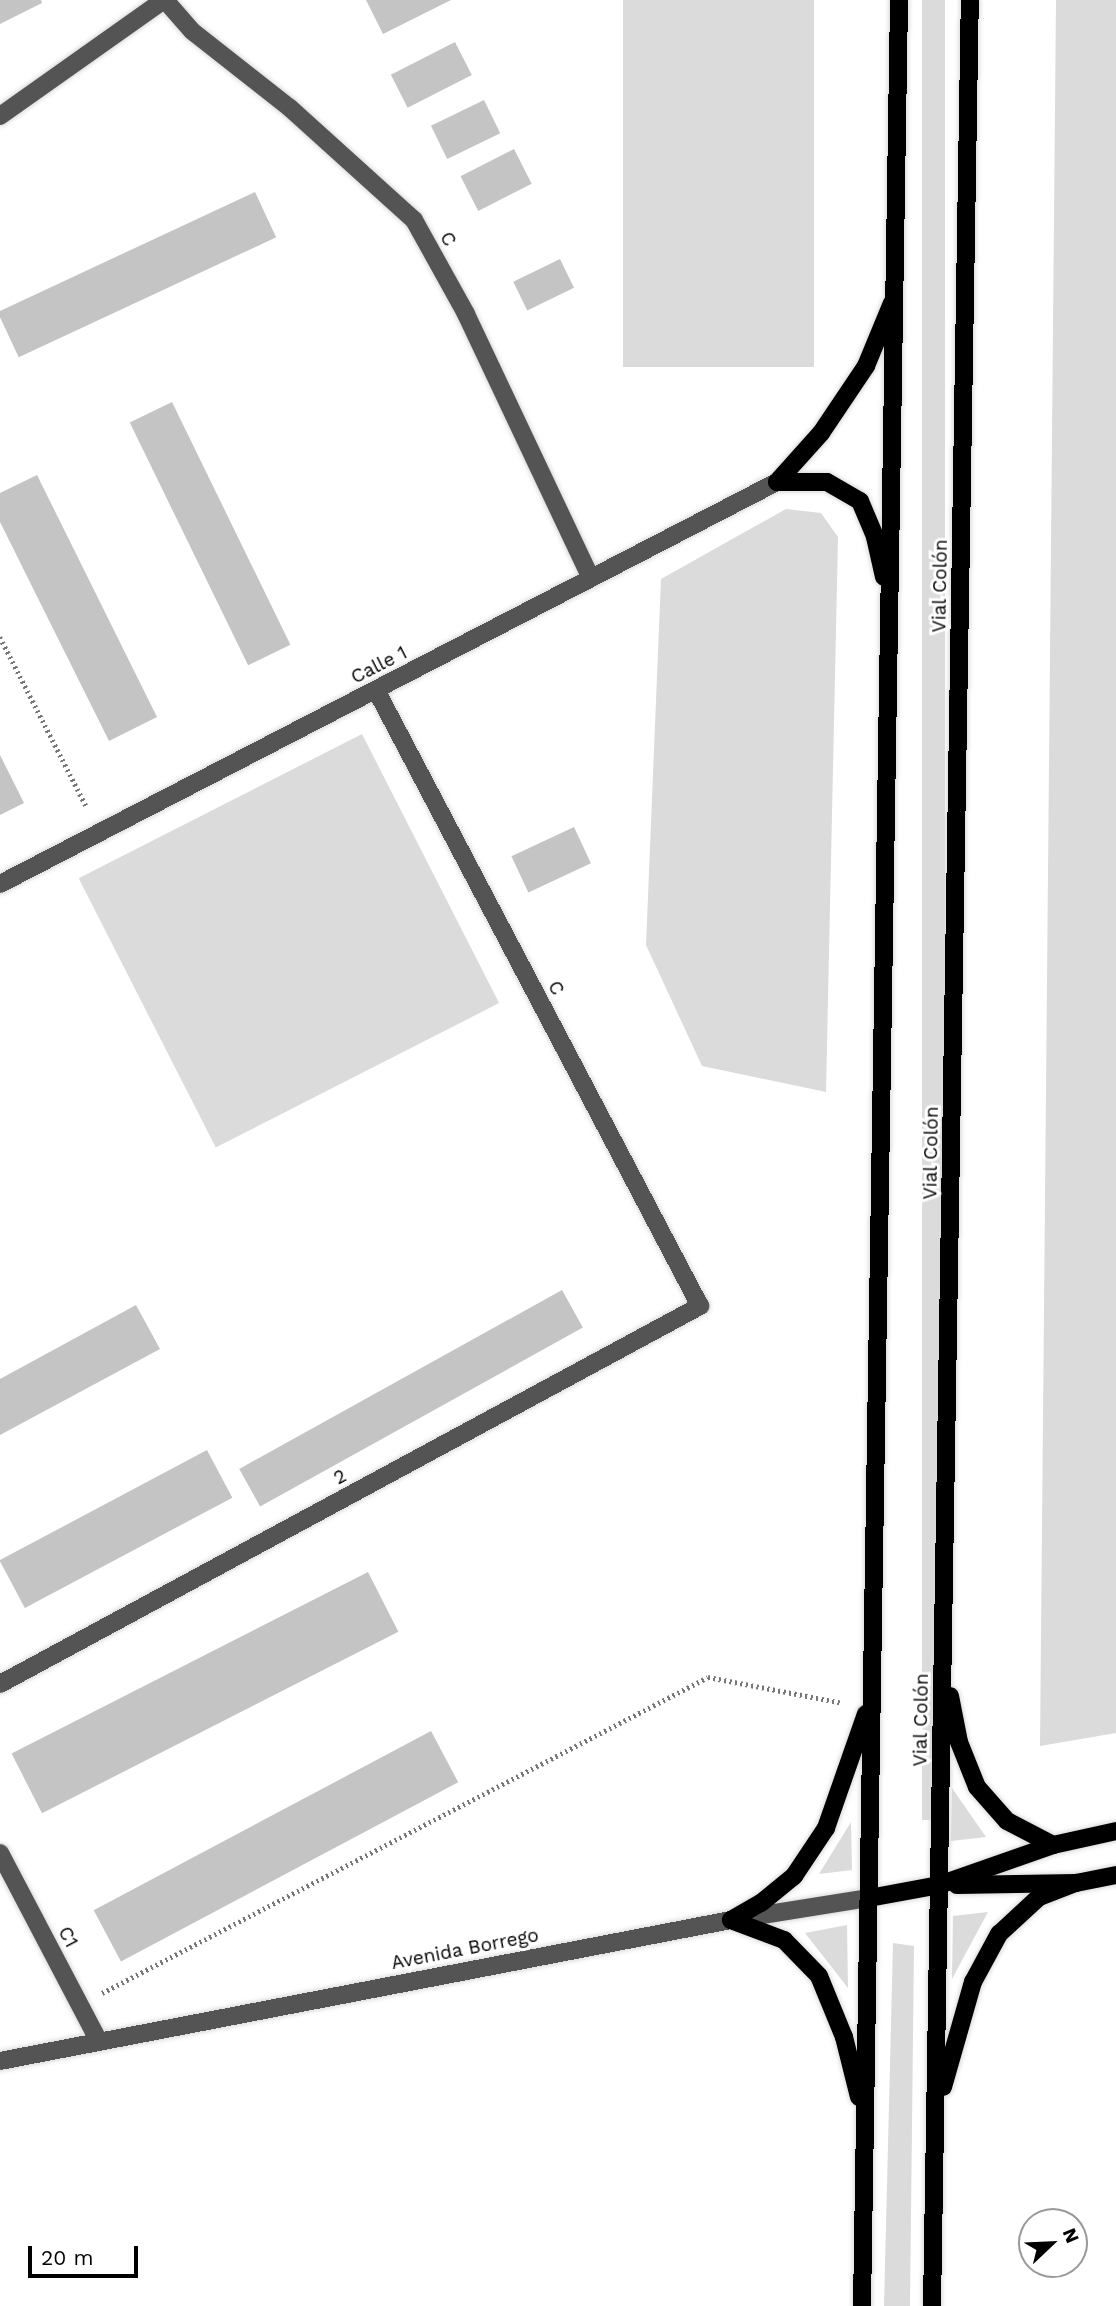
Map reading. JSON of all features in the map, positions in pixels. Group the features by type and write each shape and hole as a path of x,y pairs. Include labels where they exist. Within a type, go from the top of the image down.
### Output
{"main road":[{"path":"862,2306 899,0"},
{"name":"Vial Colón","path":"932,2306 970,0"},
{"path":"776,482 821,433 866,366 896,293"},
{"path":"776,482 827,482 860,501 875,537 891,609"},
{"path":"943,1661 959,1742 977,1787 1007,1821 1053,1846"},
{"path":"731,1920 761,1903 794,1876 826,1828 872,1698"},
{"name":"Avenida Borrego","path":"869,1898 939,1885 1053,1846 1116,1831"},
{"name":"Avenida Borrego","path":"939,1885 1076,1883 1116,1875"},
{"path":"936,2111 973,1982 999,1934 1039,1897 1076,1883"},
{"path":"731,1920 784,1940 819,1976 844,2037 865,2123"}],"street":[{"path":"0,116 165,0"},
{"name":"C","path":"165,0 192,31 290,108 414,220 466,314 591,578"},
{"name":"Calle 1","path":"0,884 776,482"},
{"name":"C","path":"376,690 700,1306"},
{"name":"2","path":"0,1684 700,1306"},
{"name":"C1","path":"0,1853 98,2040"},
{"name":"Avenida Borrego","path":"0,2061 731,1920 869,1898"}],"path":[{"path":"0,637 100,833"},
{"path":"79,2004 708,1677 845,1703"}],"shaded area":[{"path":"623,0 814,0 814,367 623,367"},
{"path":"922,0 945,0 945,1820 922,1820"},
{"path":"1056,0 1116,0 1116,1733 1040,1746"},
{"path":"786,509 821,513 838,537 826,1092 702,1066 646,945 661,579"},
{"path":"362,734 499,1003 216,1147 79,878"},
{"path":"952,1788 986,1837 951,1841"},
{"path":"851,1822 852,1870 819,1874"},
{"path":"988,1912 952,1979 953,1916"},
{"path":"847,1925 848,1988 805,1933"},
{"path":"893,1943 914,1946 910,2306 884,2306"}],"building":[{"path":"0,0 41,0 42,3 0,24"},
{"path":"366,0 451,0 383,34"},
{"path":"455,42 472,75 408,108 391,75"},
{"path":"484,100 500,133 447,159 431,126"},
{"path":"514,149 532,184 478,211 461,176"},
{"path":"255,192 276,237 19,357 0,317 0,311"},
{"path":"560,259 574,288 527,311 513,282"},
{"path":"172,402 290,645 248,665 130,423"},
{"path":"37,475 157,717 109,741 0,522 0,493"},
{"path":"0,755 24,803 0,815"},
{"path":"574,827 591,863 528,892 511,856"},
{"path":"562,1290 583,1328 260,1507 239,1469"},
{"path":"136,1305 160,1349 0,1435 0,1379"},
{"path":"207,1450 232,1498 25,1608 0,1560"},
{"path":"368,1572 398,1632 42,1813 12,1754"},
{"path":"431,1731 458,1782 121,1962 94,1910"}]}
